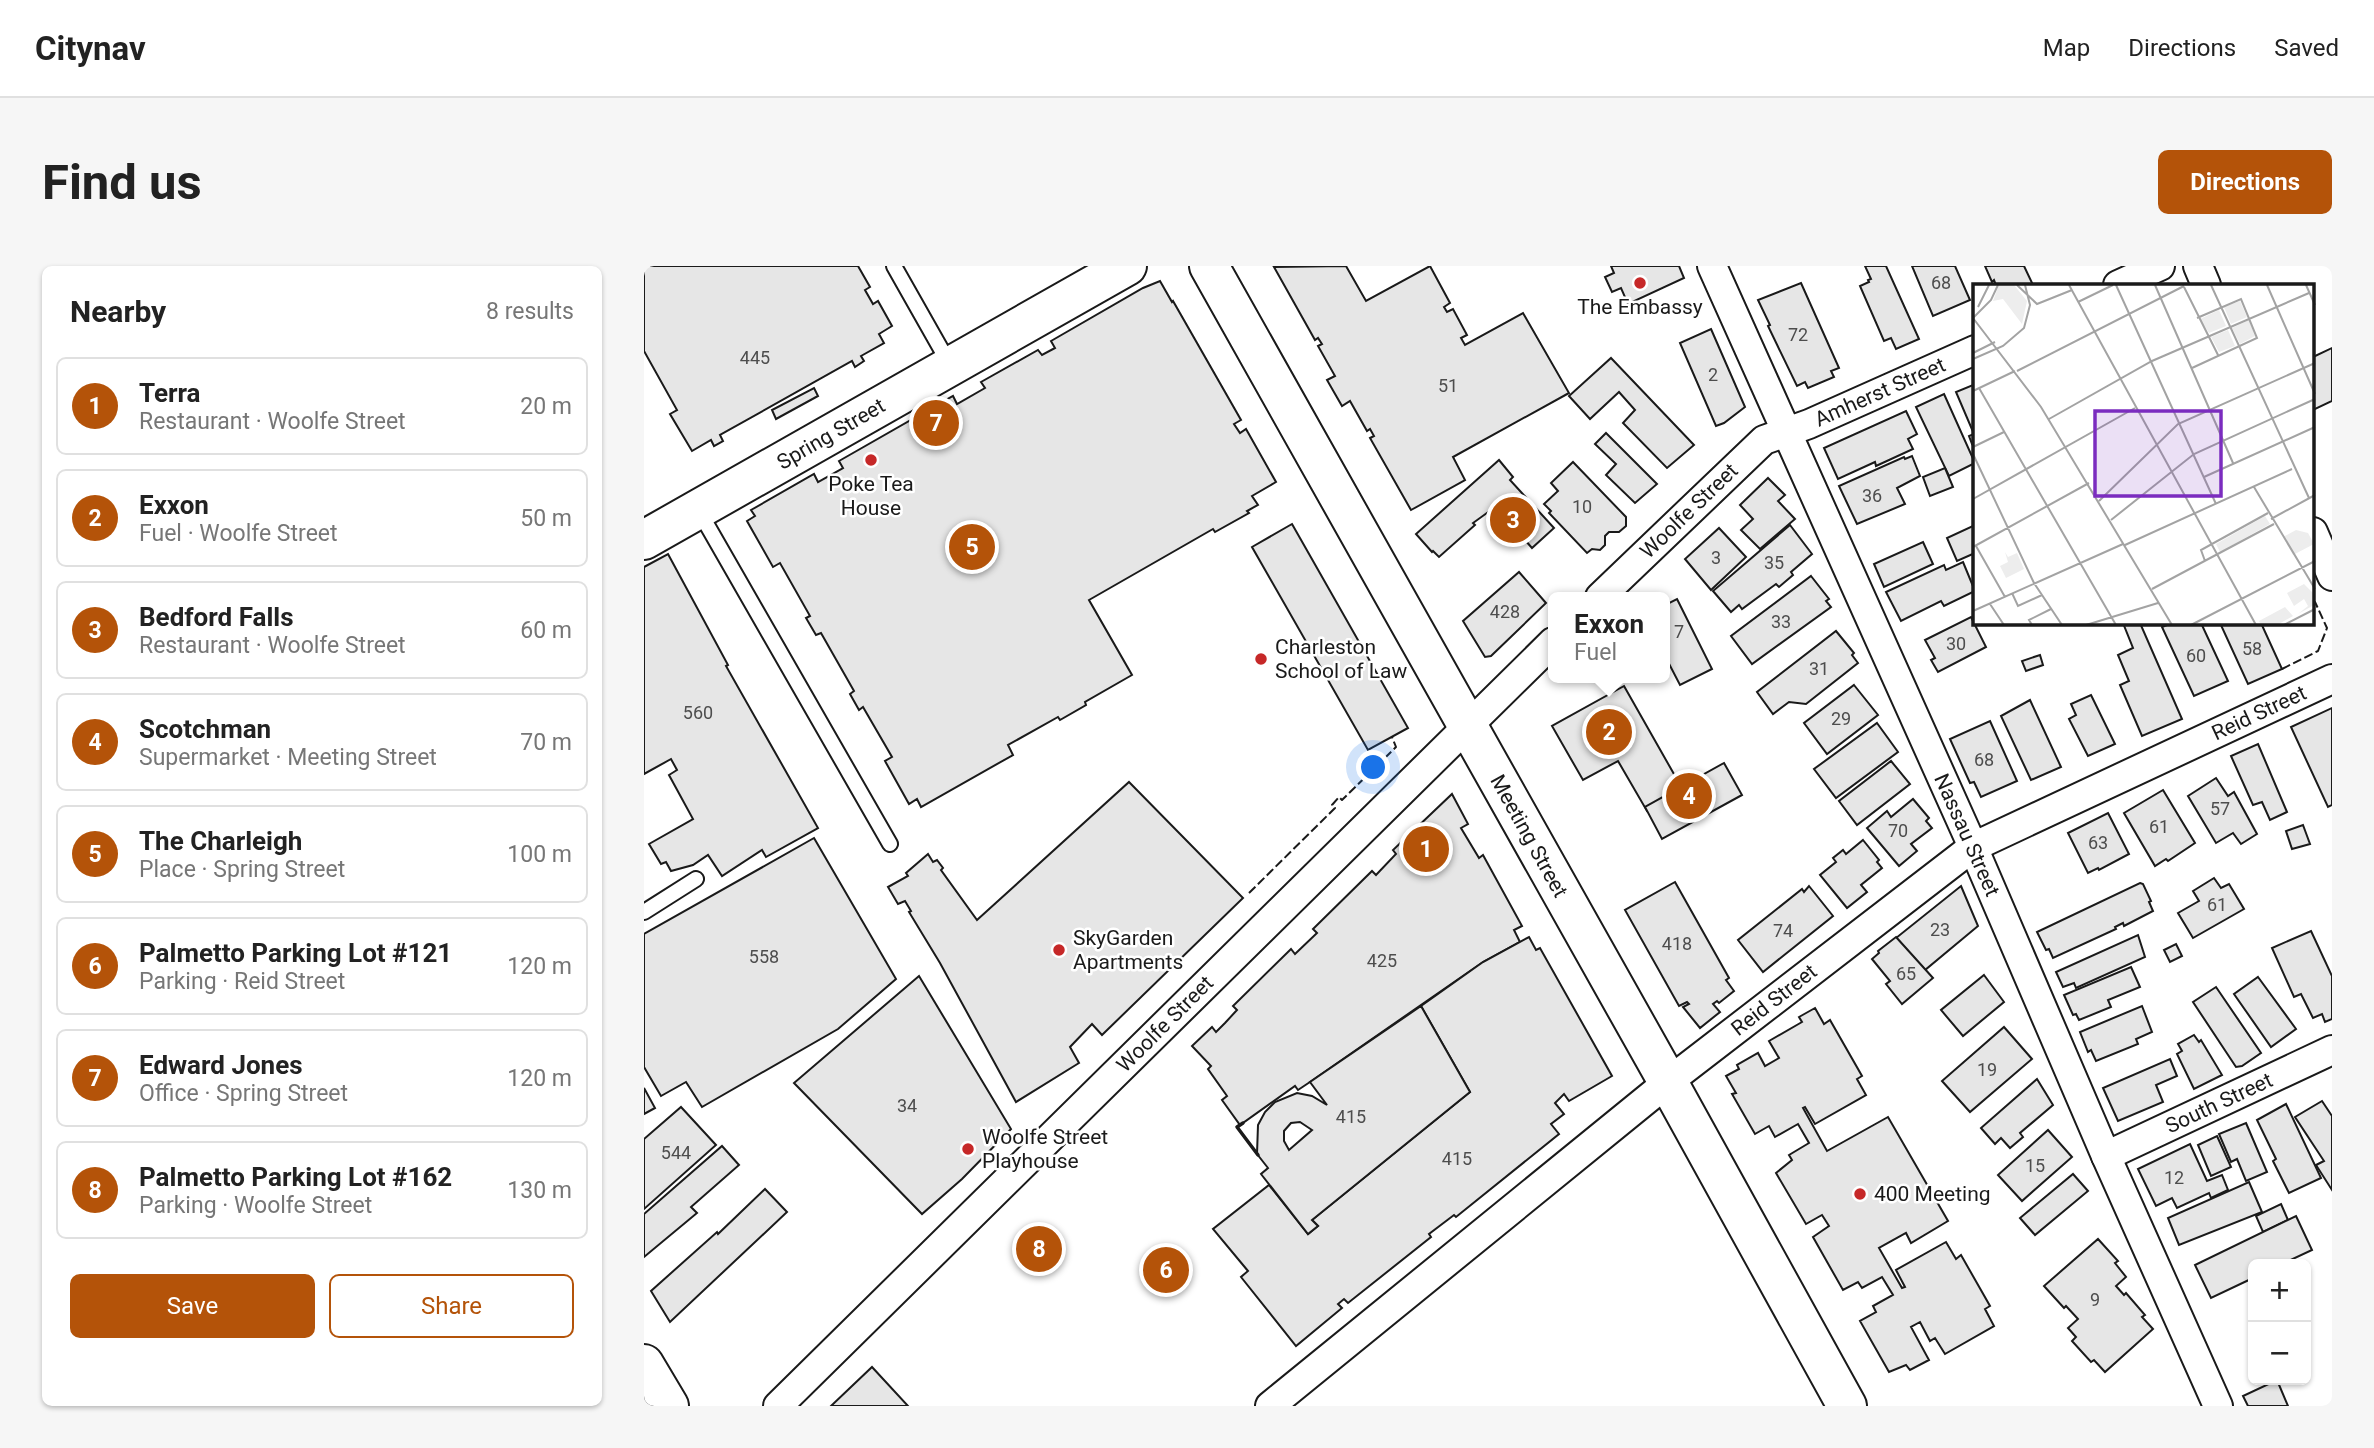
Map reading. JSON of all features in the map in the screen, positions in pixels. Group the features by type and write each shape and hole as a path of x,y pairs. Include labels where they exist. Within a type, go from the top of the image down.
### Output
{"main road":[{"name":"Spring Street","path":"644,540 1127,266"},
{"name":"Meeting Street","path":"1209,266 1847,1406"},
{"path":"644,1364 669,1406"}],"street":[{"name":"Nassau Street","path":"1712,266 1973,847 2106,1156 2218,1406"},
{"path":"2120,284 2160,266"},
{"path":"2198,266 2206,284"},
{"name":"Amherst Street","path":"1785,432 1809,424 1973,350"},
{"name":"Woolfe Street","path":"1605,592 1764,440 1785,432"},
{"path":"2315,537 2332,576"},
{"name":"Woolfe Street","path":"778,1406 1548,647"},
{"name":"Reid Street","path":"1270,1406 1668,1082 1973,847 2332,679"},
{"name":"South Street","path":"2106,1156 2332,1051"}],"lane":[{"path":"894,266 950,366"},
{"path":"698,510 890,844"},
{"path":"644,912 696,879"}],"building":[{"path":"644,266 858,266 870,287 865,290 873,304 878,301 892,326 879,334 884,343 861,356 864,361 855,367 852,361 720,435 723,441 714,446 711,440 692,451 670,414 677,410 644,351"},
{"path":"1346,266 1366,301 1430,266 1450,303 1444,307 1447,312 1453,309 1467,335 1461,338 1465,345 1523,313 1569,393 1453,457 1465,480 1411,510 1370,438 1374,436 1370,429 1367,431 1350,401 1342,406 1327,380 1335,376 1318,346 1322,344 1318,338 1315,340 1274,267"},
{"name":"The Embassy","path":"1611,266 1679,266 1684,278 1628,304 1621,288 1612,292 1605,277 1614,273"},
{"path":"1865,266 1886,266 1919,339 1896,349 1891,338 1884,341 1860,286 1871,279"},
{"path":"1912,266 1955,266 1970,300 1933,316"},
{"path":"1985,266 2024,266 2033,284 1996,284 1994,280 1992,282"},
{"path":"1160,281 1241,420 1234,424 1240,433 1246,429 1276,482 1252,496 1258,505 1247,511 1249,513 1215,532 1213,529 1089,600 1132,675 1060,720 1058,717 1008,745 1013,755 921,807 917,799 909,804 885,761 892,757 863,707 859,710 850,694 854,691 821,633 816,635 806,618 810,616 780,563 773,567 747,521 755,516 751,510 814,474 818,482 843,468 839,461 953,396 957,404 985,388 981,382 1038,350 1042,355 1055,348 1051,341"},
{"path":"1801,283 1839,368 1831,371 1834,377 1808,388 1805,382 1797,386 1758,300"},
{"path":"1711,329 1745,407 1716,426 1680,343"},
{"path":"2332,348 2332,401 2315,409 2315,356"},
{"path":"1611,358 1694,445 1667,468 1623,423 1635,410 1619,392 1590,419 1569,396"},
{"path":"1973,385 1973,432 1956,392"},
{"path":"814,388 818,396 776,419 772,410"},
{"path":"1944,394 1973,464 1949,476 1916,407"},
{"path":"1906,411 1917,434 1908,439 1913,449 1838,479 1824,448"},
{"path":"1606,433 1657,484 1635,503 1606,475 1616,464 1595,444"},
{"path":"1912,456 1920,476 1897,488 1905,504 1857,524 1839,486 1904,457 1905,459"},
{"path":"1499,460 1513,477 1510,480 1554,528 1532,548 1504,516 1500,520 1491,510 1473,523 1475,525 1439,557 1416,534"},
{"path":"1573,462 1626,517 1626,526 1619,532 1609,532 1605,536 1605,545 1600,550 1592,549 1587,553 1549,513 1551,511 1544,504 1558,491 1551,483"},
{"path":"1945,468 1953,487 1930,496 1923,477"},
{"path":"1768,478 1785,495 1778,501 1795,519 1760,549 1741,530 1753,519 1740,505"},
{"path":"1292,524 1408,728 1368,750 1252,547"},
{"path":"1790,525 1812,554 1791,572 1793,575 1779,587 1776,584 1742,609 1739,605 1731,612 1713,591"},
{"path":"1973,526 1973,554 1957,561 1947,538"},
{"path":"1719,528 1746,557 1711,590 1685,559"},
{"path":"1923,542 1933,564 1884,587 1874,564"},
{"path":"668,554 728,665 726,666 818,828 766,857 762,850 722,876 708,855 693,865 671,871 666,862 661,864 649,844 693,819 669,775 677,770 671,759 644,774 644,567"},
{"path":"1963,562 1973,592 1944,606 1941,601 1901,621 1886,592 1944,565 1946,570"},
{"path":"1519,572 1546,603 1491,656 1485,657 1463,621"},
{"path":"1811,576 1829,599 1826,601 1831,607 1752,664 1731,636"},
{"path":"1677,599 1712,669 1680,685 1670,666 1670,602"},
{"path":"1971,617 1986,647 1938,672 1931,660 1935,658 1925,640"},
{"path":"2124,625 2141,625 2182,719 2142,736 2120,685 2129,681 2118,655 2133,648"},
{"path":"2202,625 2228,681 2194,696 2162,627"},
{"path":"2221,625 2262,625 2282,669 2248,684"},
{"path":"1836,631 1854,653 1852,655 1858,663 1806,704 1789,702 1773,714 1757,692"},
{"path":"2040,655 2043,665 2026,671 2022,661"},
{"path":"1854,685 1878,715 1827,754 1804,723"},
{"path":"1624,686 1683,790 1647,811 1618,761 1583,780 1552,726"},
{"path":"2091,695 2115,744 2088,756 2069,719 2076,715 2071,704"},
{"path":"2030,700 2061,767 2031,780 2001,716"},
{"path":"2332,708 2332,805 2328,807 2291,727"},
{"path":"1990,721 2017,781 1981,797 1974,782 1970,783 1950,739"},
{"path":"1877,723 1898,752 1836,798 1814,769"},
{"path":"2258,744 2287,812 2270,820 2262,802 2253,805 2231,756"},
{"path":"1891,761 1910,784 1857,825 1839,801"},
{"path":"1724,763 1742,795 1662,839 1645,807"},
{"path":"2216,778 2228,796 2234,792 2257,834 2241,844 2233,833 2216,843 2188,796"},
{"name":"SkyGarden Apartments","path":"1129,782 1243,898 1102,1035 1092,1024 1070,1047 1079,1063 1016,1102 909,912 911,911 905,901 898,904 888,887 908,876 906,873 928,854 933,862 937,860 943,868 941,870 977,920"},
{"path":"2163,790 2195,843 2168,861 2166,859 2155,866 2124,813"},
{"path":"1452,794 1468,824 1461,828 1479,858 1483,855 1522,926 1514,930 1520,942 1483,962 1310,1082 1298,1090 1295,1086 1240,1125 1222,1100 1227,1096 1208,1069 1211,1066 1192,1046 1212,1027 1216,1032 1237,1010 1233,1006 1291,949 1295,954 1317,933 1313,929 1372,871 1376,875 1396,854 1393,850"},
{"path":"1913,799 1929,818 1926,821 1932,828 1911,844 1917,851 1899,866 1867,828 1887,811 1891,817"},
{"path":"2108,813 2129,854 2088,873 2068,833"},
{"path":"2303,825 2310,844 2292,849 2286,831"},
{"path":"814,838 896,979 838,1029 702,1107 686,1082 661,1096 644,1067 644,934"},
{"path":"1863,840 1882,868 1861,885 1867,892 1847,908 1820,875 1836,862 1833,858 1843,850 1846,854"},
{"path":"2214,878 2221,888 2229,884 2244,909 2193,938 2178,913 2199,901 2193,891"},
{"path":"1675,882 1734,991 1719,1003 1717,1001 1713,1004 1720,1012 1700,1028 1683,1007 1689,1004 1687,1002 1679,1006 1625,910"},
{"path":"2140,883 2151,901 2149,902 2153,911 2053,958 2049,949 2046,950 2037,932"},
{"path":"1809,886 1833,916 1763,972 1738,940"},
{"path":"1961,886 1978,926 1925,970 1896,938"},
{"path":"2311,931 2332,976 2332,1019 2325,1022 2322,1014 2313,1018 2301,994 2294,997 2272,948"},
{"path":"2138,935 2145,957 2076,988 2074,983 2063,987 2056,972"},
{"path":"1529,937 1536,950 1540,948 1612,1076 1569,1101 1564,1094 1555,1103 1564,1114 1551,1124 1559,1134 1456,1217 1454,1215 1429,1234 1431,1237 1348,1303 1344,1299 1338,1304 1342,1308 1296,1346 1241,1277 1248,1271 1213,1229 1269,1185 1308,1234 1318,1226 1312,1220 1470,1092 1421,1006 1483,962"},
{"path":"1896,937 1933,978 1902,1004 1886,984 1890,981 1872,959"},
{"path":"2176,944 2182,956 2170,962 2164,950"},
{"path":"2131,967 2140,987 2108,1000 2111,1007 2079,1020 2076,1014 2073,1015 2064,995"},
{"path":"1984,975 2004,1002 1963,1036 1941,1010"},
{"path":"919,976 1011,1129 962,1179 922,1214 794,1083"},
{"path":"2258,977 2296,1029 2271,1047 2234,994"},
{"path":"2216,987 2261,1053 2242,1066 2236,1067 2193,1002"},
{"path":"1421,1006 1470,1092 1312,1220 1318,1226 1308,1234 1261,1174 1268,1168 1257,1154 1258,1125 1275,1102 1297,1093 1312,1096 1327,1105 1310,1082","holes":["1300,1122 1312,1130 1289,1150 1284,1141 1284,1131 1291,1123"]},
{"path":"2142,1006 2152,1032 2136,1039 2138,1044 2096,1061 2091,1050 2088,1052 2080,1032"},
{"name":"400 Meeting","path":"1815,1008 1824,1024 1830,1020 1862,1076 1857,1079 1866,1095 1815,1124 1805,1107 1803,1108 1827,1151 1888,1117 1948,1221 1911,1243 1906,1233 1879,1248 1902,1288 1905,1287 1896,1270 1946,1242 1956,1259 1961,1255 1990,1306 1985,1309 1994,1326 1945,1354 1935,1338 1930,1341 1920,1322 1911,1327 1929,1360 1910,1370 1906,1365 1889,1372 1860,1321 1876,1312 1873,1306 1893,1295 1882,1277 1862,1288 1858,1282 1843,1290 1813,1237 1829,1226 1822,1215 1806,1224 1776,1173 1792,1160 1789,1155 1809,1143 1798,1124 1775,1137 1769,1126 1755,1134 1732,1094 1736,1093 1726,1076 1739,1069 1737,1065 1758,1053 1765,1066 1779,1058 1769,1041 1802,1022 1799,1017"},
{"path":"2004,1027 2032,1059 1970,1112 1942,1081"},
{"path":"2194,1035 2199,1042 2201,1040 2222,1075 2194,1089 2177,1054 2182,1051 2178,1044"},
{"path":"2170,1059 2177,1076 2156,1085 2163,1102 2118,1121 2103,1088"},
{"path":"2037,1079 2053,1105 2020,1133 2023,1137 2010,1148 2001,1138 1995,1144 1981,1128"},
{"path":"644,1088 655,1108 644,1114"},
{"path":"2322,1101 2332,1116 2332,1190 2316,1165 2324,1161 2295,1117"},
{"path":"2286,1104 2321,1178 2289,1193 2257,1120"},
{"path":"681,1107 716,1145 644,1209 644,1139"},
{"path":"2246,1123 2267,1172 2246,1181 2237,1159 2231,1162 2219,1134"},
{"path":"2048,1130 2072,1157 2022,1201 1998,1175"},
{"path":"2217,1136 2231,1167 2211,1176 2198,1145"},
{"path":"2190,1144 2207,1181 2222,1175 2228,1190 2211,1198 2209,1193 2177,1208 2172,1198 2156,1206 2138,1169"},
{"path":"722,1146 739,1165 691,1207 697,1213 644,1257 644,1214"},
{"path":"2073,1174 2088,1191 2035,1235 2020,1218"},
{"path":"2249,1182 2262,1212 2179,1245 2168,1218"},
{"path":"765,1189 787,1212 670,1322 651,1291 717,1232 718,1234"},
{"path":"2281,1204 2288,1220 2263,1232 2256,1216"},
{"path":"2296,1216 2312,1250 2293,1259 2248,1259 2248,1280 2211,1298 2195,1265"},
{"path":"2098,1239 2118,1261 2115,1263 2126,1277 2116,1286 2124,1295 2126,1293 2145,1315 2142,1317 2153,1329 2105,1372 2094,1360 2091,1362 2072,1341 2076,1337 2068,1328 2078,1319 2044,1286"},
{"path":"872,1367 908,1406 831,1406 852,1386"},
{"path":"2266,1385 2279,1385 2288,1406 2248,1406 2243,1396"}],"fence":[{"path":"2282,669 2318,651 2327,628 2315,602"},
{"path":"1249,893 1335,808 1332,805 1339,797 1342,800 1396,747 1392,737"}],"wall":[{"path":"1243,1123 1237,1127 1258,1155"}],"place":[{"name":"The Embassy","path":"1640,283"},
{"name":"Edward Jones","path":"936,423"},
{"name":"Poke Tea House","path":"871,460"},
{"name":"Bedford Falls","path":"1513,520"},
{"name":"The Charleigh","path":"972,547"},
{"name":"Charleston School of Law","path":"1261,659"},
{"name":"Exxon","path":"1609,732"},
{"name":"Scotchman","path":"1689,796"},
{"name":"Terra","path":"1426,849"},
{"name":"SkyGarden Apartments","path":"1059,950"},
{"name":"Woolfe Street Playhouse","path":"968,1149"},
{"name":"400 Meeting","path":"1860,1194"},
{"name":"Palmetto Parking Lot #162","path":"1039,1249"},
{"name":"Palmetto Parking Lot #121","path":"1166,1270"}]}
